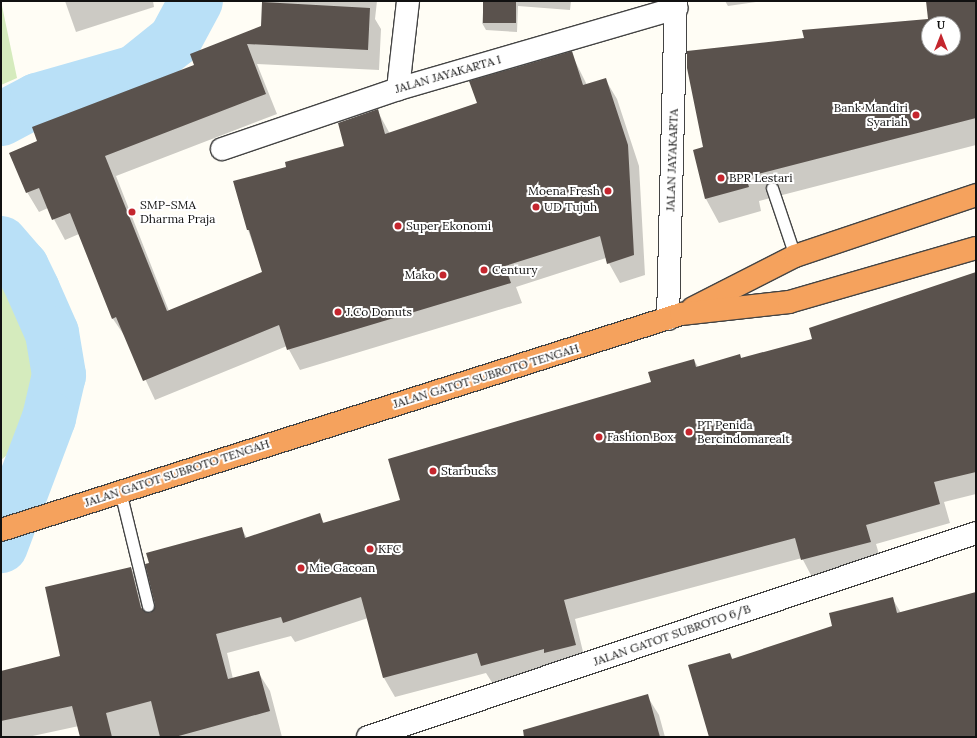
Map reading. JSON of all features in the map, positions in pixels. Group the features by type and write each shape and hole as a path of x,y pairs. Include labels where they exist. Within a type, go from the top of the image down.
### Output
{"highway":[{"path":"674,317 796,256 976,195"},
{"name":"JALAN GATOT SUBROTO TENGAH","path":"1,530 120,491 674,317 789,302 976,248"}],"street":[{"path":"398,89 408,1"},
{"name":"JALAN JAYAKARTA I","path":"222,149 398,89 676,4"},
{"name":"JALAN JAYAKARTA","path":"674,317 676,4"},
{"name":"JALAN GATOT SUBROTO 6/B","path":"368,737 976,533"}],"lane":[{"path":"772,188 796,256"},
{"path":"120,491 148,606"}],"green space":[{"path":"1,1 17,78 1,85"},
{"path":"1,268 34,327 37,392 13,450 1,460"}],"building":[{"path":"483,1 516,1 516,23 483,23"},
{"path":"926,1 976,1 976,118 746,177 749,187 705,199 693,150 703,147 687,68 687,51 804,38 802,30 921,20 921,56 961,56 961,16 928,16"},
{"path":"262,2 370,8 368,50 247,44 266,94 105,156 167,311 262,272 249,230 247,230 233,181 286,167 285,162 344,146 338,123 378,109 385,134 477,103 469,81 572,51 583,85 606,78 628,145 634,255 607,264 600,236 505,266 511,283 287,350 279,325 143,381 116,317 112,319 70,213 52,220 39,188 26,193 9,153 37,141 32,127 194,65 190,54 261,26"},
{"path":"976,272 976,472 934,482 940,504 866,525 871,542 801,560 795,538 564,600 576,645 544,653 544,649 481,666 477,653 383,678 361,597 283,623 281,617 216,634 228,679 259,671 270,711 175,737 160,737 151,701 106,713 112,737 80,737 72,706 1,721 1,671 60,656 45,587 131,567 141,608 150,613 155,605 145,564 149,563 146,553 242,527 245,538 320,513 323,523 400,500 388,459 651,382 648,372 694,359 696,367 740,354 741,358 812,339 809,328"},
{"path":"976,592 976,737 709,737 688,665 730,653 732,659 832,626 829,613 893,597 897,613"},
{"path":"648,694 660,737 524,737 523,730"}],"waterway":[{"path":"1,119 37,100 135,72 175,40 196,1"},
{"path":"1,243 22,267 52,333 59,375 49,418 1,546"}],"place":[{"name":"Bank Mandiri Syariah","path":"916,115"},
{"name":"BPR Lestari","path":"721,178"},
{"name":"Moena Fresh","path":"608,191"},
{"name":"UD Tujuh","path":"536,207"},
{"name":"SMP-SMA Dharma Praja","path":"132,212"},
{"name":"Super Ekonomi","path":"398,226"},
{"name":"Century","path":"484,270"},
{"name":"Mako","path":"443,275"},
{"name":"J.Co Donuts","path":"338,312"},
{"name":"PT Penida Bercindomarealt","path":"689,432"},
{"name":"Fashion Box","path":"599,437"},
{"name":"Starbucks","path":"433,471"},
{"name":"KFC","path":"370,549"},
{"name":"Mie Gacoan","path":"301,568"}]}
